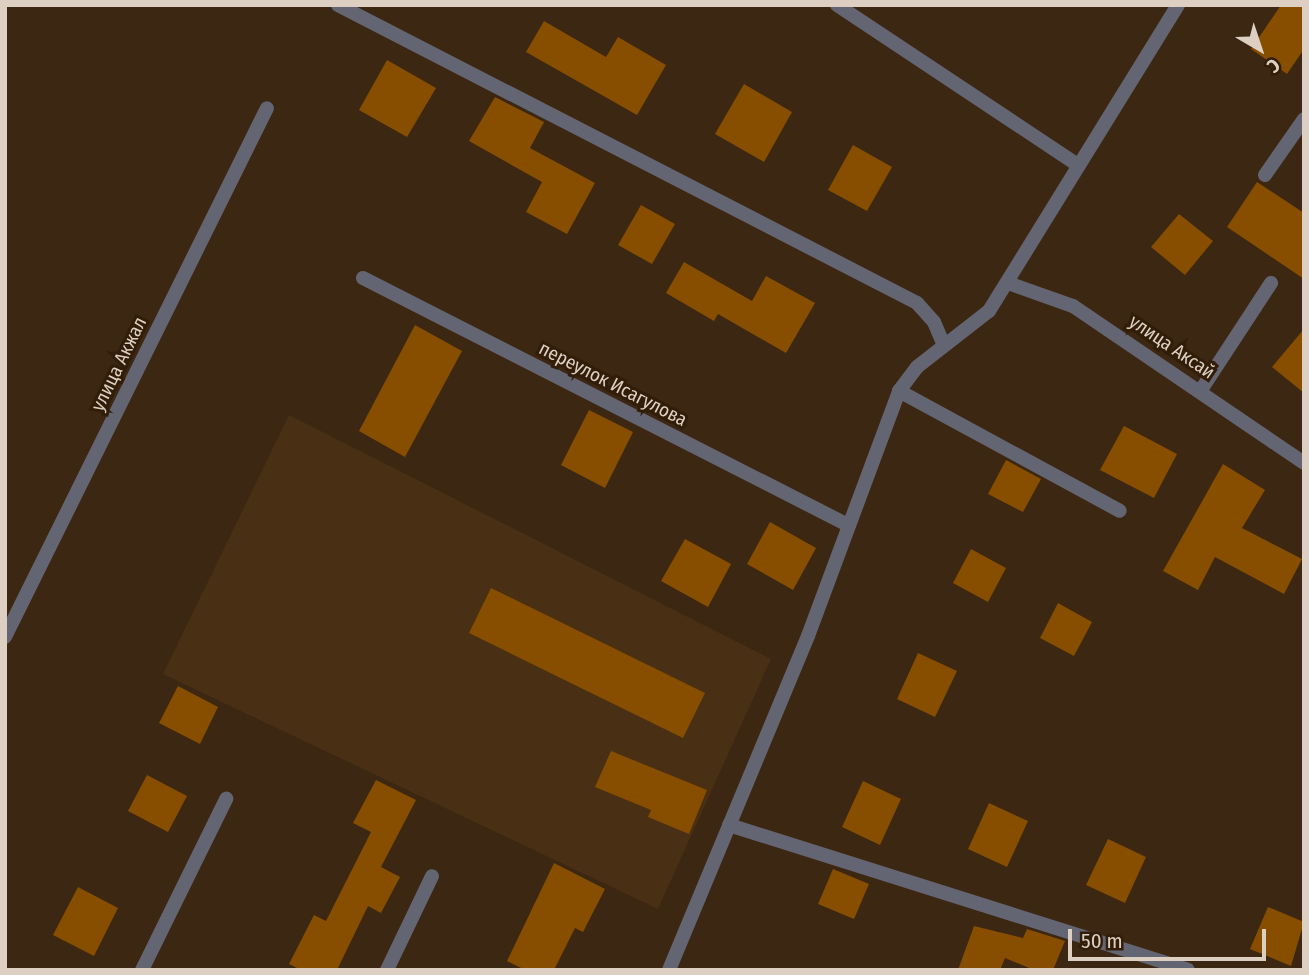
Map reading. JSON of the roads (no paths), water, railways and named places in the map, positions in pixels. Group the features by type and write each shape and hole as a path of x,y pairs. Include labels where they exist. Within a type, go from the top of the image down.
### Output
{"street":[{"path":"338,5 916,303 934,323 944,345"},
{"path":"837,5 1076,164"},
{"path":"669,970 808,636 846,524 899,391 944,345 989,311 1076,164 1178,5"},
{"name":"улица Акжал","path":"5,638 267,108"},
{"path":"1265,175 1304,119"},
{"name":"переулок Исагулова","path":"363,278 846,524"},
{"name":"улица Аксай","path":"1008,283 1073,306 1201,390 1304,463"},
{"path":"1201,390 1271,283"},
{"path":"899,391 1120,511"},
{"path":"142,970 226,799"},
{"path":"729,825 1188,970"},
{"path":"387,970 432,876"}]}
